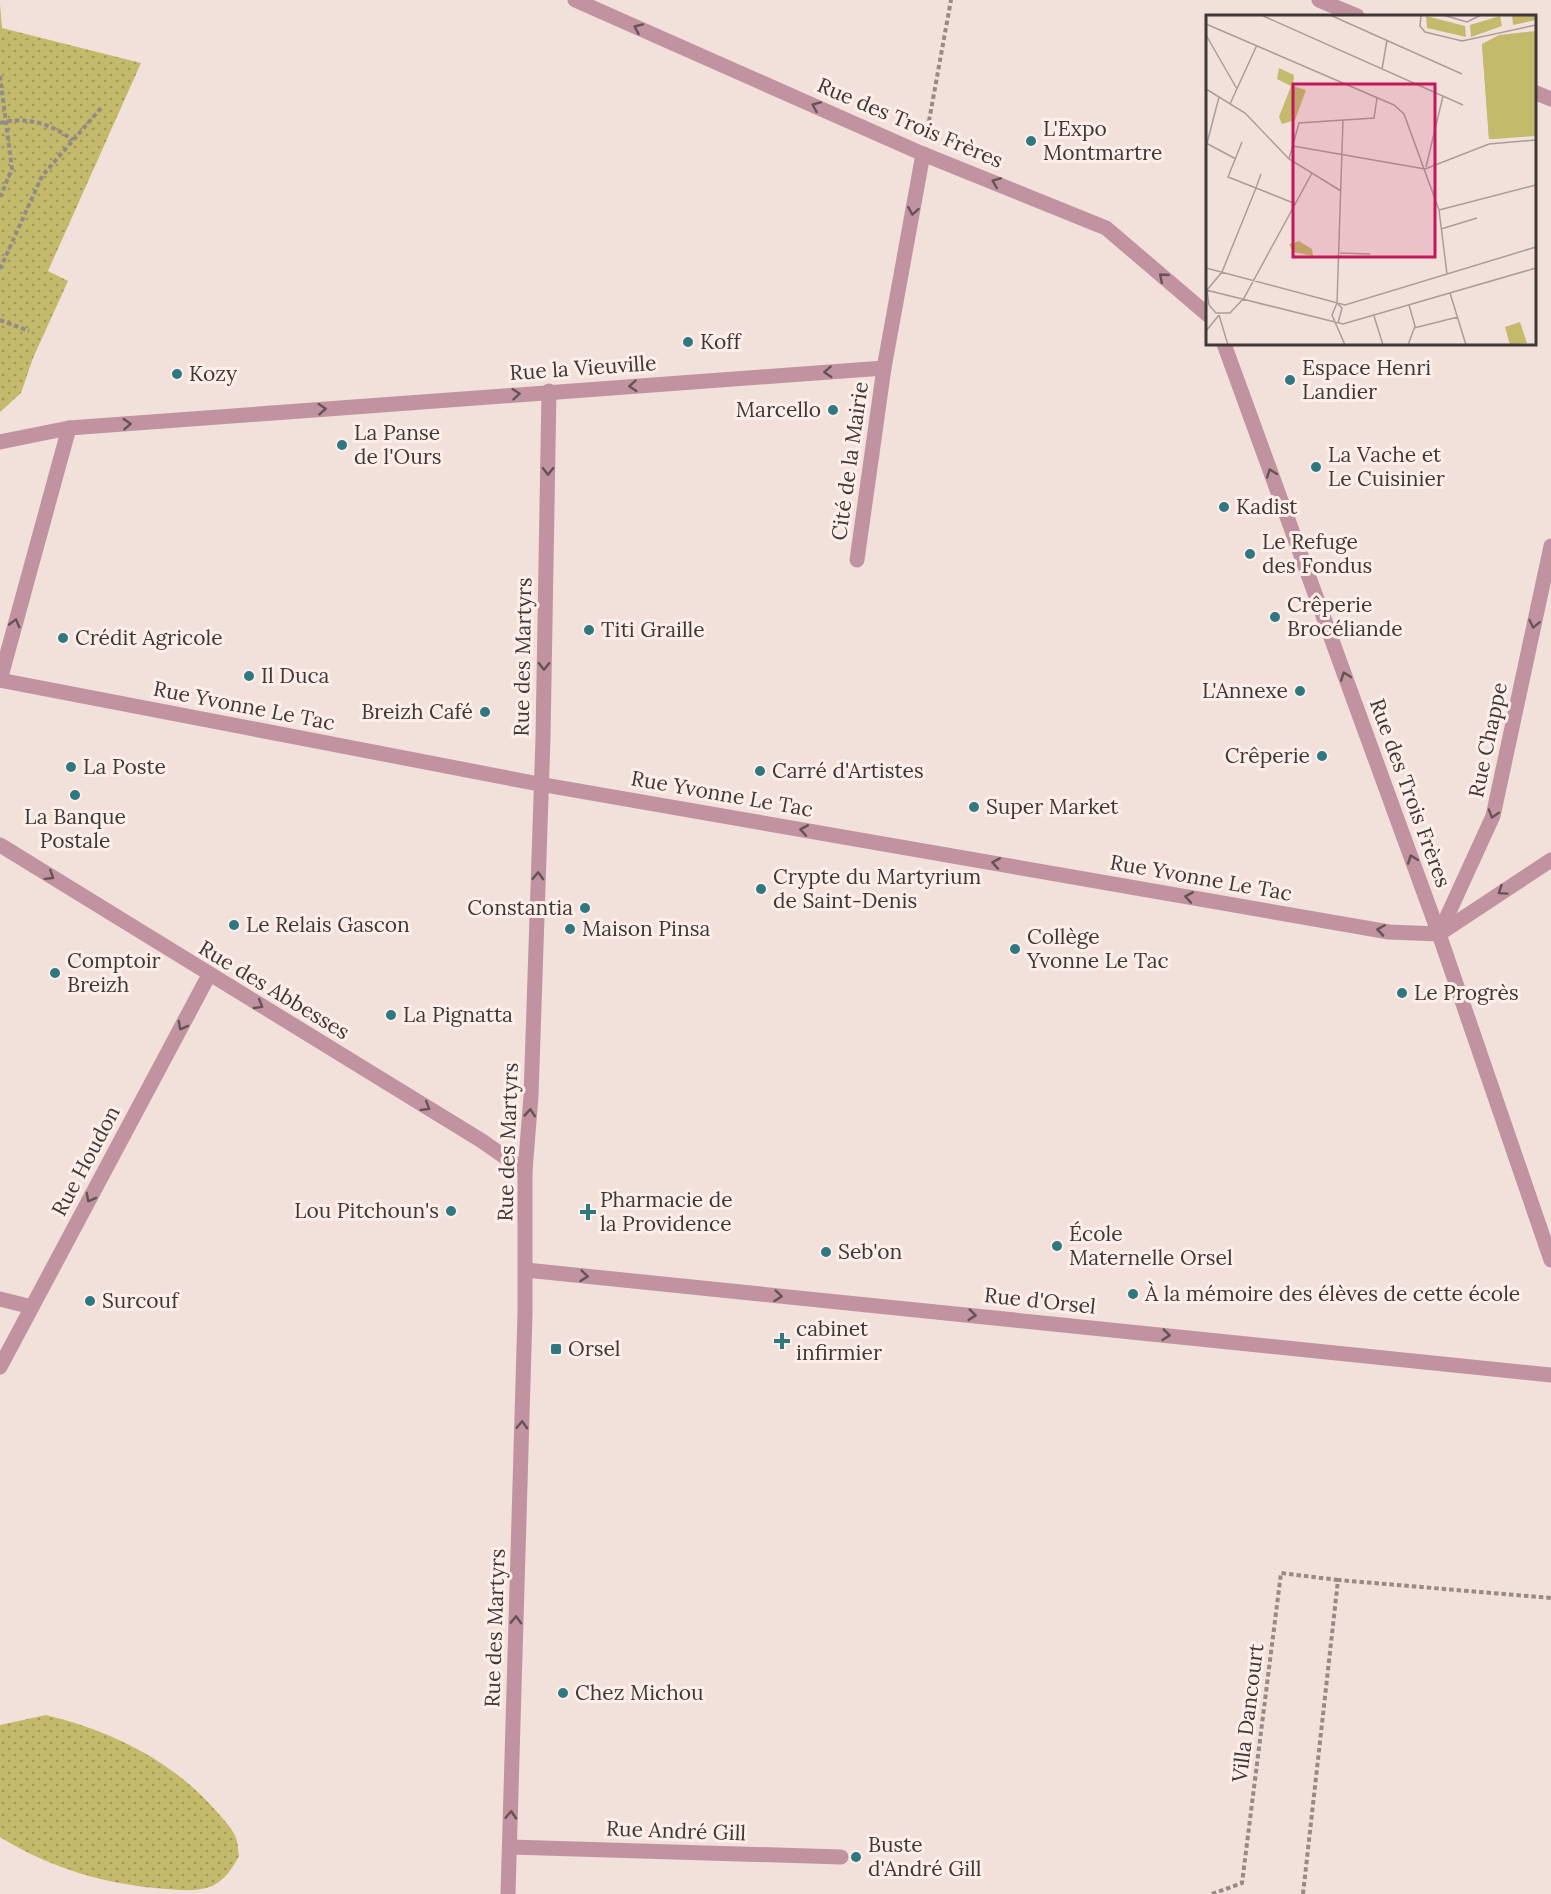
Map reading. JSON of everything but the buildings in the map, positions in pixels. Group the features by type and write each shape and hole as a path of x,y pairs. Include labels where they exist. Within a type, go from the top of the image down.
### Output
{"street":[{"name":"Rue des Trois Frères","path":"575,0 923,154 1106,228 1206,313"},
{"path":"1319,0 1356,15"},
{"path":"1536,93 1551,99"},
{"path":"884,368 923,154"},
{"name":"Rue des Trois Frères","path":"1224,345 1439,934 1551,1260"},
{"name":"Rue la Vieuville","path":"0,442 69,428 884,368"},
{"name":"Cité de la Mairie","path":"857,560 884,368"},
{"name":"Rue des Martyrs","path":"507,1894 526,1270 525,1172 531,1096 549,391"},
{"path":"0,680 69,428"},
{"name":"Rue Chappe","path":"1439,934 1493,816 1551,546"},
{"name":"Rue Yvonne Le Tac","path":"0,680 539,784 1389,932 1439,934"},
{"name":"Rue des Abbesses","path":"0,845 482,1141 525,1172"},
{"path":"1439,934 1551,860"},
{"name":"Rue Houdon","path":"0,1367 209,975"},
{"name":"Rue d'Orsel","path":"526,1270 1551,1375"},
{"path":"0,1299 32,1307"},
{"name":"Rue André Gill","path":"510,1847 841,1857"}],"path":[{"path":"933,103 951,0"},
{"path":"0,76 3,123 12,169 0,197"},
{"path":"0,269 42,176 102,107"},
{"path":"3,123 40,123 58,129 73,140"},
{"path":"0,320 29,331"},
{"name":"Villa Dancourt","path":"1212,1894 1242,1884 1281,1573 1551,1598"},
{"path":"1303,1894 1338,1580"}],"shaded area":[{"path":"0,4 2,28 141,63 48,271 68,281 33,358 21,393 0,412"},
{"path":"46,1715 117,1739 139,1750 180,1777 217,1812 233,1831 239,1856 228,1874 212,1886 195,1890 122,1884 59,1866 0,1837 0,1725"}],"place":[{"name":"L'Expo Montmartre","path":"1031,141"},
{"name":"Koff","path":"688,342"},
{"name":"Kozy","path":"177,374"},
{"name":"Espace Henri Landier","path":"1290,380"},
{"name":"Marcello","path":"833,410"},
{"name":"La Panse de l'Ours","path":"342,445"},
{"name":"La Vache et Le Cuisinier","path":"1316,467"},
{"name":"Kadist","path":"1224,507"},
{"name":"Le Refuge des Fondus","path":"1250,554"},
{"name":"Crêperie Brocéliande","path":"1275,617"},
{"name":"Titi Graille","path":"589,630"},
{"name":"Crédit Agricole","path":"63,638"},
{"name":"Il Duca","path":"249,676"},
{"name":"L'Annexe","path":"1300,691"},
{"name":"Breizh Café","path":"485,712"},
{"name":"Crêperie","path":"1322,756"},
{"name":"La Poste","path":"71,767"},
{"name":"Carré d'Artistes","path":"760,771"},
{"name":"La Banque Postale","path":"75,795"},
{"name":"Super Market","path":"974,807"},
{"name":"Crypte du Martyrium de Saint-Denis","path":"761,889"},
{"name":"Constantia","path":"585,908"},
{"name":"Le Relais Gascon","path":"234,925"},
{"name":"Maison Pinsa","path":"570,929"},
{"name":"Collège Yvonne Le Tac","path":"1015,949"},
{"name":"Comptoir Breizh","path":"55,973"},
{"name":"Le Progrès","path":"1402,993"},
{"name":"La Pignatta","path":"391,1015"},
{"name":"Lou Pitchoun's","path":"451,1211"},
{"name":"Pharmacie de la Providence","path":"588,1212"},
{"name":"École Maternelle Orsel","path":"1057,1246"},
{"name":"Seb'on","path":"826,1252"},
{"name":"À la mémoire des élèves de cette école","path":"1133,1294"},
{"name":"Surcouf","path":"90,1301"},
{"name":"cabinet infirmier","path":"782,1341"},
{"name":"Orsel","path":"556,1349"},
{"name":"Chez Michou","path":"563,1693"},
{"name":"Buste d'André Gill","path":"856,1857"}]}
